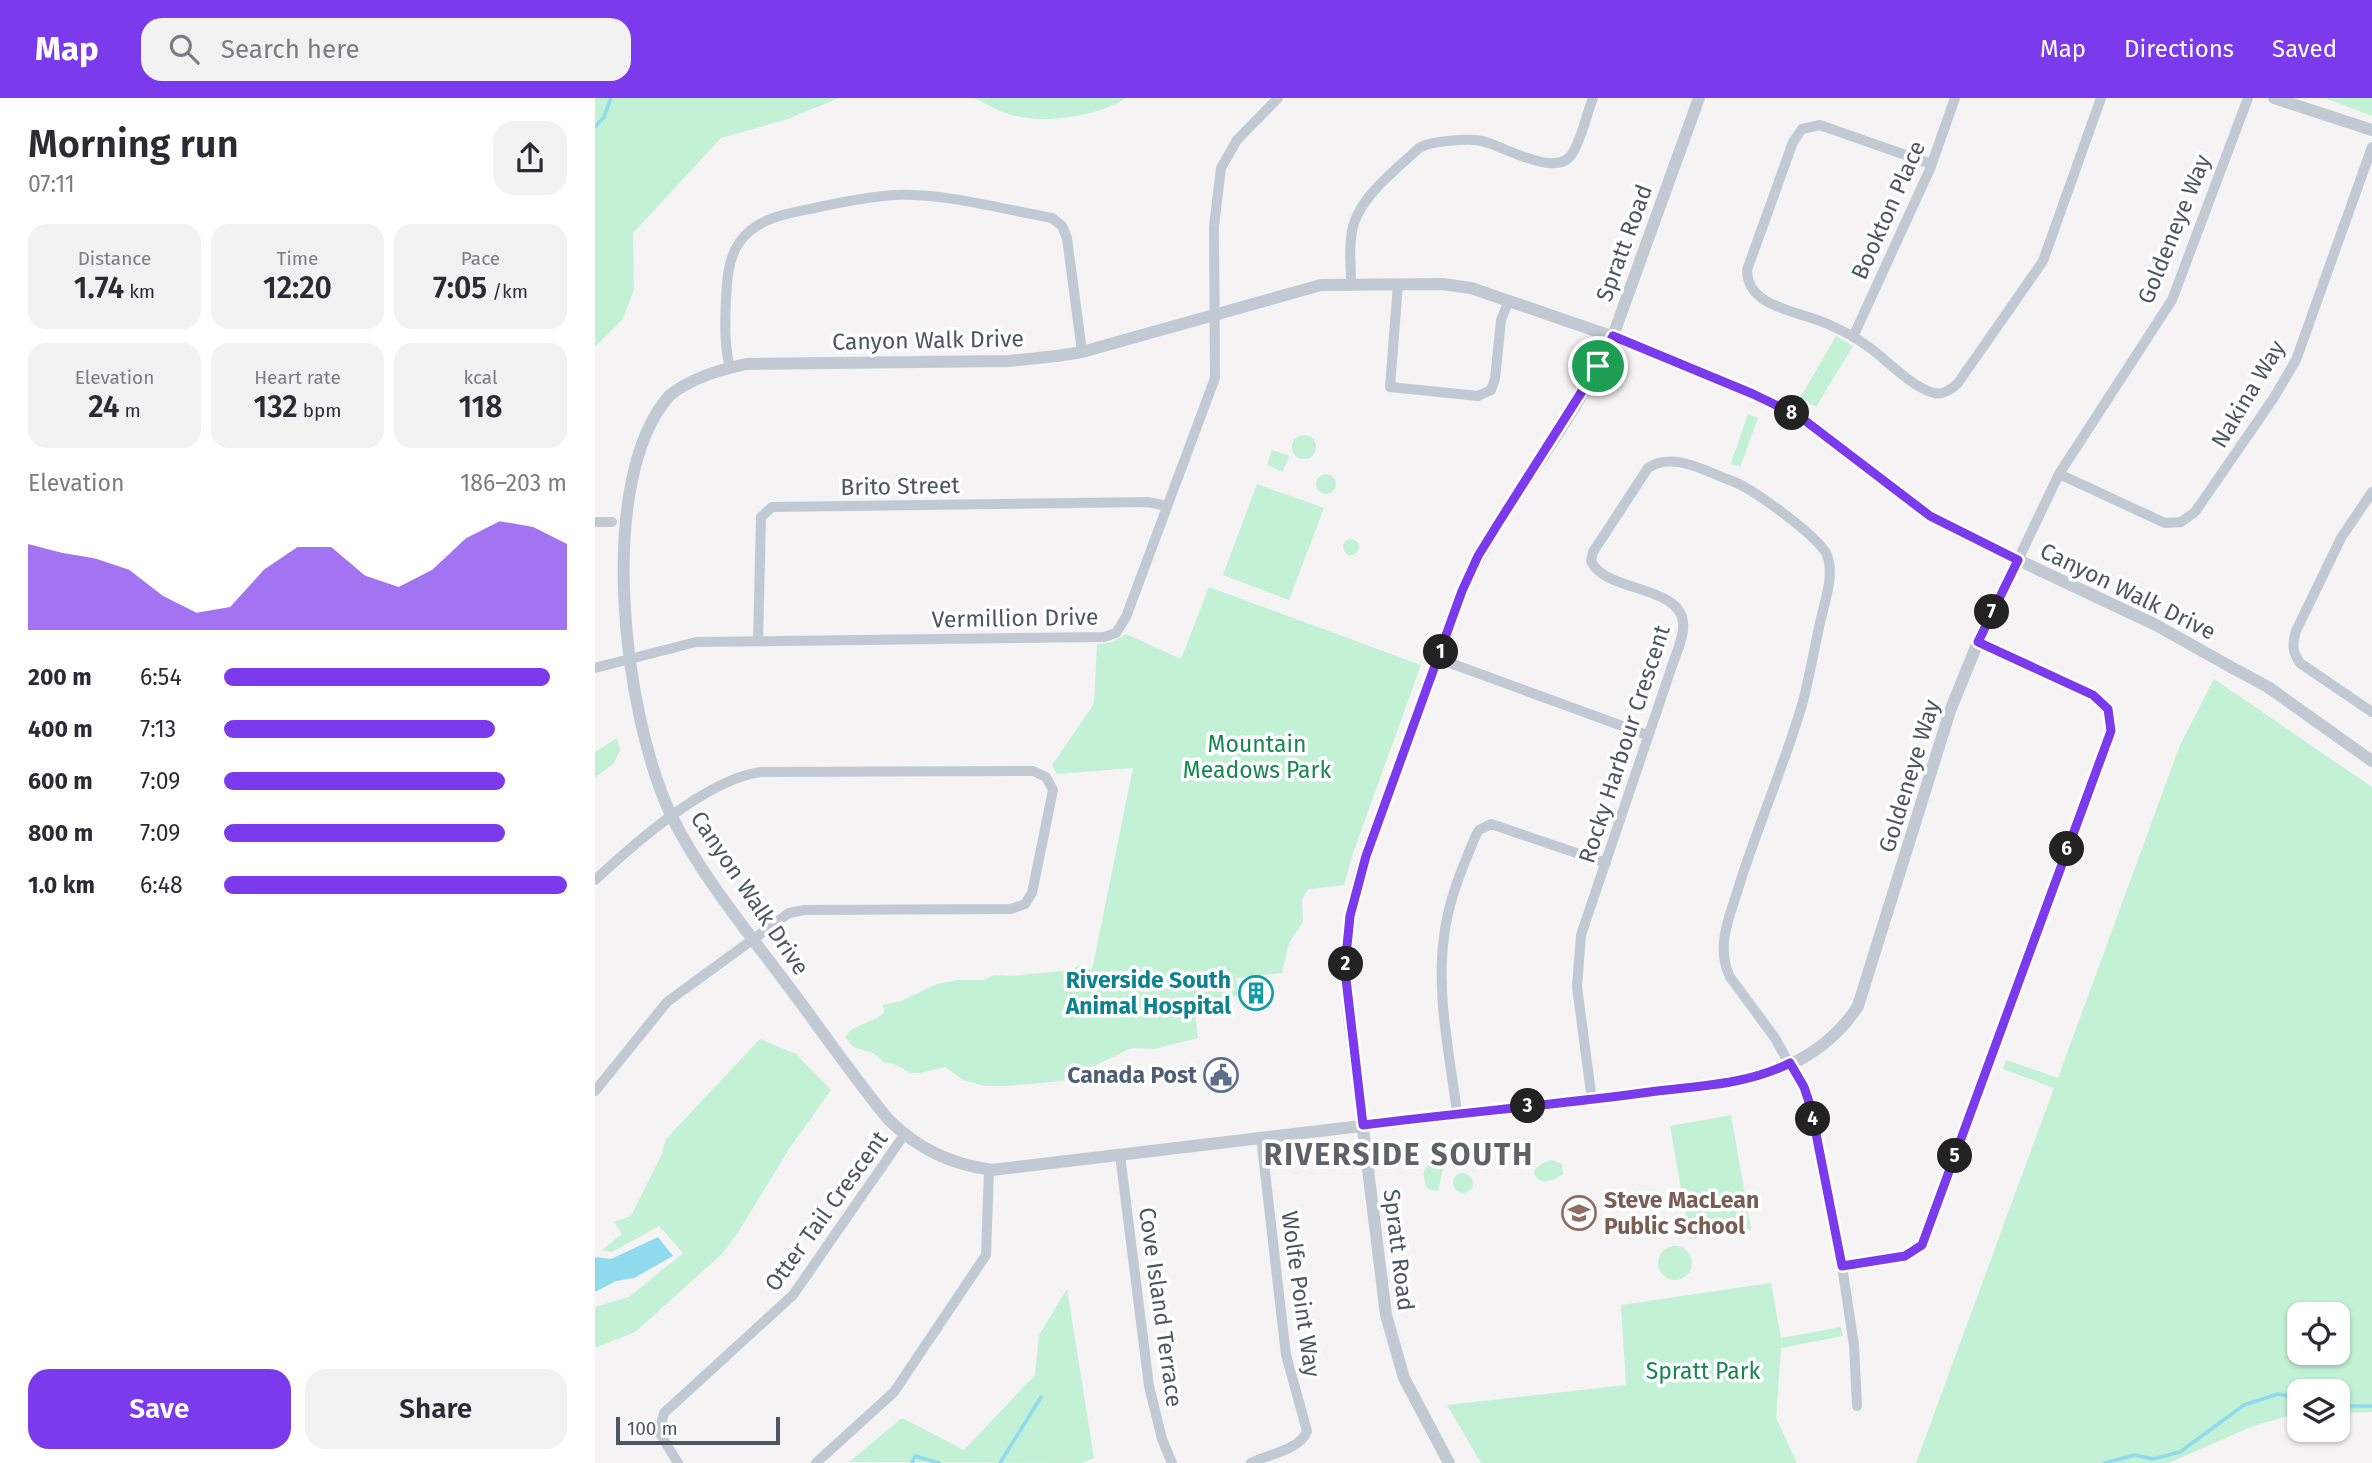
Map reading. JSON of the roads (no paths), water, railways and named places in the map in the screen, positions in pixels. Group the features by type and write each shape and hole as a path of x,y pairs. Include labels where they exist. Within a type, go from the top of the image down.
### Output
{"street":[{"name":"Vermillion Drive","path":"595,668 697,642 1110,635 1120,628 1215,379 1214,227 1221,169 1237,140 1278,98"},
{"path":"1351,283 1351,242 1359,213 1371,196 1419,148 1428,143 1475,140 1546,164 1559,163 1571,155 1593,98"},
{"name":"Spratt Road","path":"1449,1463 1411,1392 1394,1348 1383,1293 1346,979 1350,916 1366,856 1462,591 1478,556 1598,366 1613,336 1699,98"},
{"name":"Bookton Place","path":"1853,337 1931,164 1955,98"},
{"path":"1931,164 1819,125 1802,129 1793,142 1747,270 1750,286 1761,299 1829,324 1853,337 1929,391 1945,392 1958,383 2043,261 2101,98"},
{"name":"Goldeneye Way","path":"1363,1125 1739,1081 1771,1073 1810,1055 1846,1025 1859,1006 1950,711 1978,642 2059,474 2172,300 2248,98"},
{"path":"2274,98 2372,130"},
{"name":"Nakina Way","path":"2059,474 2165,523 2182,522 2195,512 2273,399 2296,360 2372,147"},
{"path":"730,368 724,345 727,283 731,261 740,242 755,227 777,216 893,195 951,200 1052,218 1057,222 1067,238 1082,352"},
{"name":"Canyon Walk Drive","path":"618,487 634,439 662,402 710,373 746,364 1009,361 1082,352 1298,290 1351,283 1460,285 1613,336 1799,416 1930,516 2156,625 2268,687 2372,761"},
{"path":"1398,284 1390,387 1478,396 1491,390 1495,379 1501,320 1509,300"},
{"name":"Rocky Harbour Crescent","path":"1592,1100 1577,987 1581,935 1684,625 1682,617 1671,602 1598,573 1591,561 1594,552 1648,468 1656,462 1671,460 1745,485 1815,539 1829,563 1828,584 1802,705 1753,841 1721,948 1730,977 1790,1063"},
{"path":"2372,492 2341,538 2292,644 2293,653 2300,663 2372,712"},
{"name":"Brito Street","path":"758,641 761,517 772,507 1148,502 1167,506"},
{"name":"Canyon Walk Drive","path":"613,518 616,611 622,660 647,753 672,817 705,871 753,938 879,1108 904,1135 950,1162 989,1170 1363,1125"},
{"path":"595,522 613,518"},
{"path":"1842,1266 1905,1256 1922,1245 2111,731 2108,709 2093,695 1978,642"},
{"path":"1439,659 1647,735"},
{"path":"595,880 640,839 729,780 744,775 760,772 1033,771 1046,778 1053,790 1032,893 1025,904 1011,909 986,910 797,910 782,917 667,1002 595,1091"},
{"path":"1457,1113 1443,1001 1442,958 1458,880 1476,835 1479,830 1491,824 1606,863"},
{"path":"1790,1063 1804,1087 1811,1108 1842,1266 1854,1345 1857,1406"},
{"name":"Otter Tail Crescent","path":"678,1463 659,1432 664,1413 793,1294 904,1135"},
{"name":"Wolfe Point Way","path":"1251,1463 1294,1445 1301,1441 1307,1431 1286,1355 1261,1138"},
{"name":"Cove Island Terrace","path":"1120,1155 1146,1365 1162,1439 1172,1463"},
{"path":"816,1463 894,1392 986,1255 989,1170"}],"water":[{"path":"658,1237 673,1256 634,1278 616,1281 595,1292 595,1257 611,1259"}],"waterway":[{"path":"595,127 604,117 611,98"},
{"path":"2105,1463 2135,1455 2153,1459 2180,1452 2244,1405 2278,1394 2287,1396"},
{"path":"1000,1463 1041,1397"},
{"path":"2350,1406 2372,1406"},
{"path":"912,1463 915,1456 939,1463"}],"place":[{"name":"Riverside South Animal Hospital","path":"1256,993"},
{"name":"Canada Post","path":"1221,1075"},
{"name":"Steve MacLean Public School","path":"1579,1213"}],"district":[{"name":"RIVERSIDE SOUTH","path":"1399,1155"}],"park label":[{"name":"Mountain Meadows Park","path":"1257,757"},
{"name":"Spratt Park","path":"1703,1371"}]}
